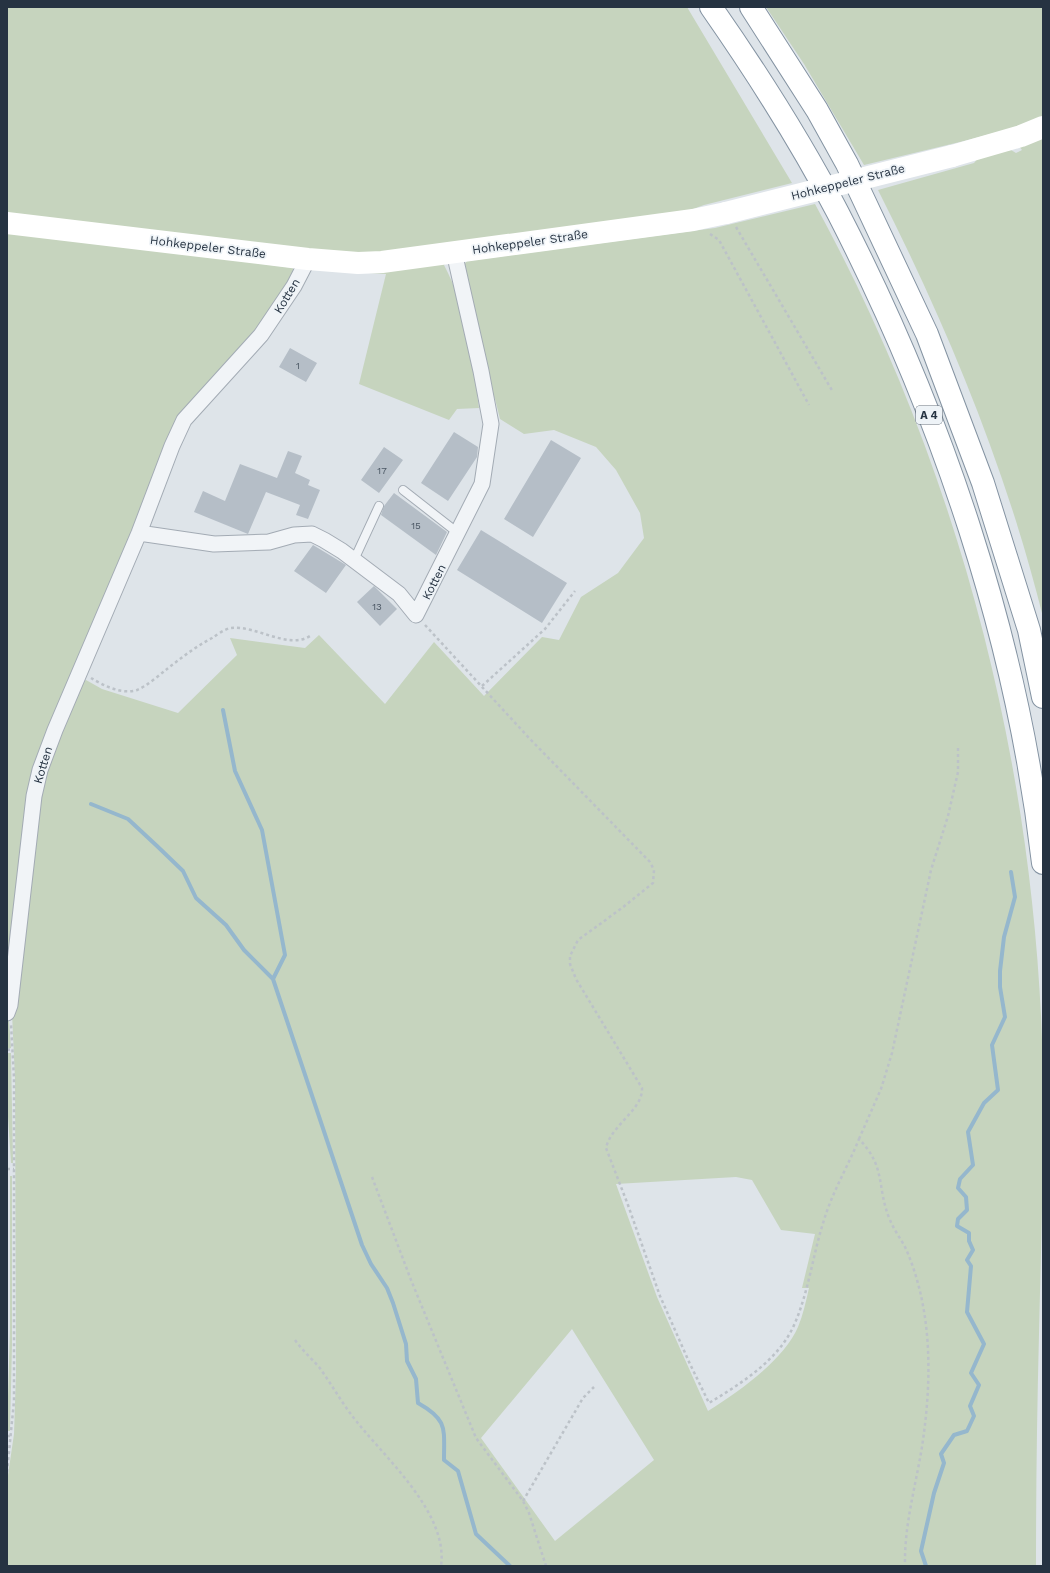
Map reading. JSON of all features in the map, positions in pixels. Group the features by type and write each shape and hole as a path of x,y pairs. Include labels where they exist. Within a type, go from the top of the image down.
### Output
{"main road":[{"name":"A 4","path":"711,7 775,103 837,212 880,299 913,373 967,522 1001,638 1028,762 1043,863"},
{"name":"A 4","path":"751,7 817,110 847,164 927,334 984,483 1029,630 1043,697"},
{"name":"Hohkeppeler Straße","path":"7,223 308,259 358,263 376,262 693,220 731,219 1021,136 1043,127"}],"street":[{"name":"Kotten","path":"140,533 214,544 269,542 294,535 312,534 324,540 354,560 399,594 416,615 482,484 491,424 481,370 454,252"},
{"name":"Kotten","path":"7,1013 25,881 34,796 40,770 80,672 140,533 172,446 184,420 261,335 294,286 308,259"}],"lane":[{"path":"403,490 458,532"},
{"path":"354,560 379,506"}],"path":[{"path":"731,219 833,392"},
{"path":"710,234 718,240 809,405"},
{"path":"482,686 545,629 575,591"},
{"path":"416,615 541,750 650,862 654,870 652,883 622,908 578,940 573,948 570,964 591,1004 642,1088 641,1100 607,1142 607,1155 628,1205 660,1296 690,1364 709,1402 744,1381 775,1354 795,1323 806,1288 824,1218 881,1089 892,1053 930,870 948,816 958,772 958,745"},
{"path":"80,672 105,686 124,691 136,690 152,681 194,647 230,628 245,629 293,641 303,640 310,636"},
{"path":"7,1013 10,1019 13,1049 14,1169 14,1401 12,1436 7,1472"},
{"path":"7,1050 13,1049"},
{"path":"859,1139 876,1159 886,1210 890,1221 906,1248 923,1303 928,1334 928,1384 923,1440 906,1535 905,1566"},
{"path":"7,1169 14,1169"},
{"path":"372,1177 411,1280 476,1438 523,1501 529,1513 546,1566"},
{"path":"295,1340 304,1353 318,1366 350,1413 420,1497 440,1538 442,1566"},
{"path":"523,1501 583,1398 594,1387"},
{"path":"7,1436 12,1436"}],"green space":[{"path":"7,7 687,7 792,183 704,205 685,212 354,256 7,216"},
{"path":"766,7 1043,7 1043,120 864,165 804,64"},
{"path":"1043,135 1043,617 1028,561 993,452 951,346 928,293 878,190 974,163 979,157 1011,150 1016,153 1022,150 1019,146"},
{"path":"815,204 866,305 911,409 949,516 981,625 1006,735 1025,847 1037,960 1043,1073 1043,1106 1037,1421 1036,1566 7,1566 7,1482 14,1434 16,1373 15,1079 12,1013 44,776 80,683 86,680 102,689 178,713 237,655 230,638 305,648 319,635 385,704 434,642 484,696 542,637 559,640 581,597 618,573 644,538 640,513 616,470 596,447 554,430 524,434 500,419 495,399 489,388 462,267 467,261 715,228","holes":["736,1177 752,1180 781,1230 815,1234 802,1288 809,1288 798,1327 782,1351 746,1385 708,1411 657,1297 616,1184","572,1329 654,1460 555,1541 481,1438"]},
{"path":"7,230 293,268 293,276 266,321 179,416 49,731 7,980"},
{"path":"446,263 444,265 452,282 464,316 479,408 457,409 449,420 359,384 386,274 351,272"},
{"path":"7,1021 9,1021 11,1048 7,1049"},
{"path":"7,1053 11,1053 13,1163 11,1163 7,1101"},
{"path":"10,1176 12,1176 12,1345 10,1431 7,1431 10,1329"}],"building":[{"path":"290,348 317,363 306,382 279,367"},
{"path":"454,432 478,447 477,457 448,501 421,483"},
{"path":"551,440 581,458 533,537 504,519"},
{"path":"384,447 403,460 379,493 361,480"},
{"path":"288,451 302,456 295,473 310,480 308,485 320,490 308,519 296,515 300,505 266,492 248,534 194,512 203,491 225,501 240,464 277,478"},
{"path":"394,493 447,532 436,555 381,515 384,506"},
{"path":"481,530 567,583 542,623 457,570"},
{"path":"313,545 346,565 326,593 294,571"},
{"path":"374,586 397,609 380,626 357,602"}],"waterway":[{"path":"223,710 235,771 262,830 285,955 273,979 362,1245 371,1264 387,1288 393,1303 406,1344 407,1361 416,1379 418,1403 435,1415 442,1426 444,1432 444,1460 458,1471 476,1534 510,1566"},
{"path":"91,804 128,819 157,846 183,871 196,898 226,925 244,950 273,979"},
{"path":"926,1566 921,1551 934,1493 944,1463 941,1454 954,1435 967,1431 974,1416 970,1406 979,1385 971,1373 984,1344 967,1312 971,1266 967,1260 973,1250 969,1241 969,1233 957,1226 958,1219 967,1210 966,1197 958,1188 960,1179 973,1165 968,1132 984,1103 998,1090 992,1045 1005,1017 1000,987 1000,971 1004,937 1015,897 1011,872"}]}
